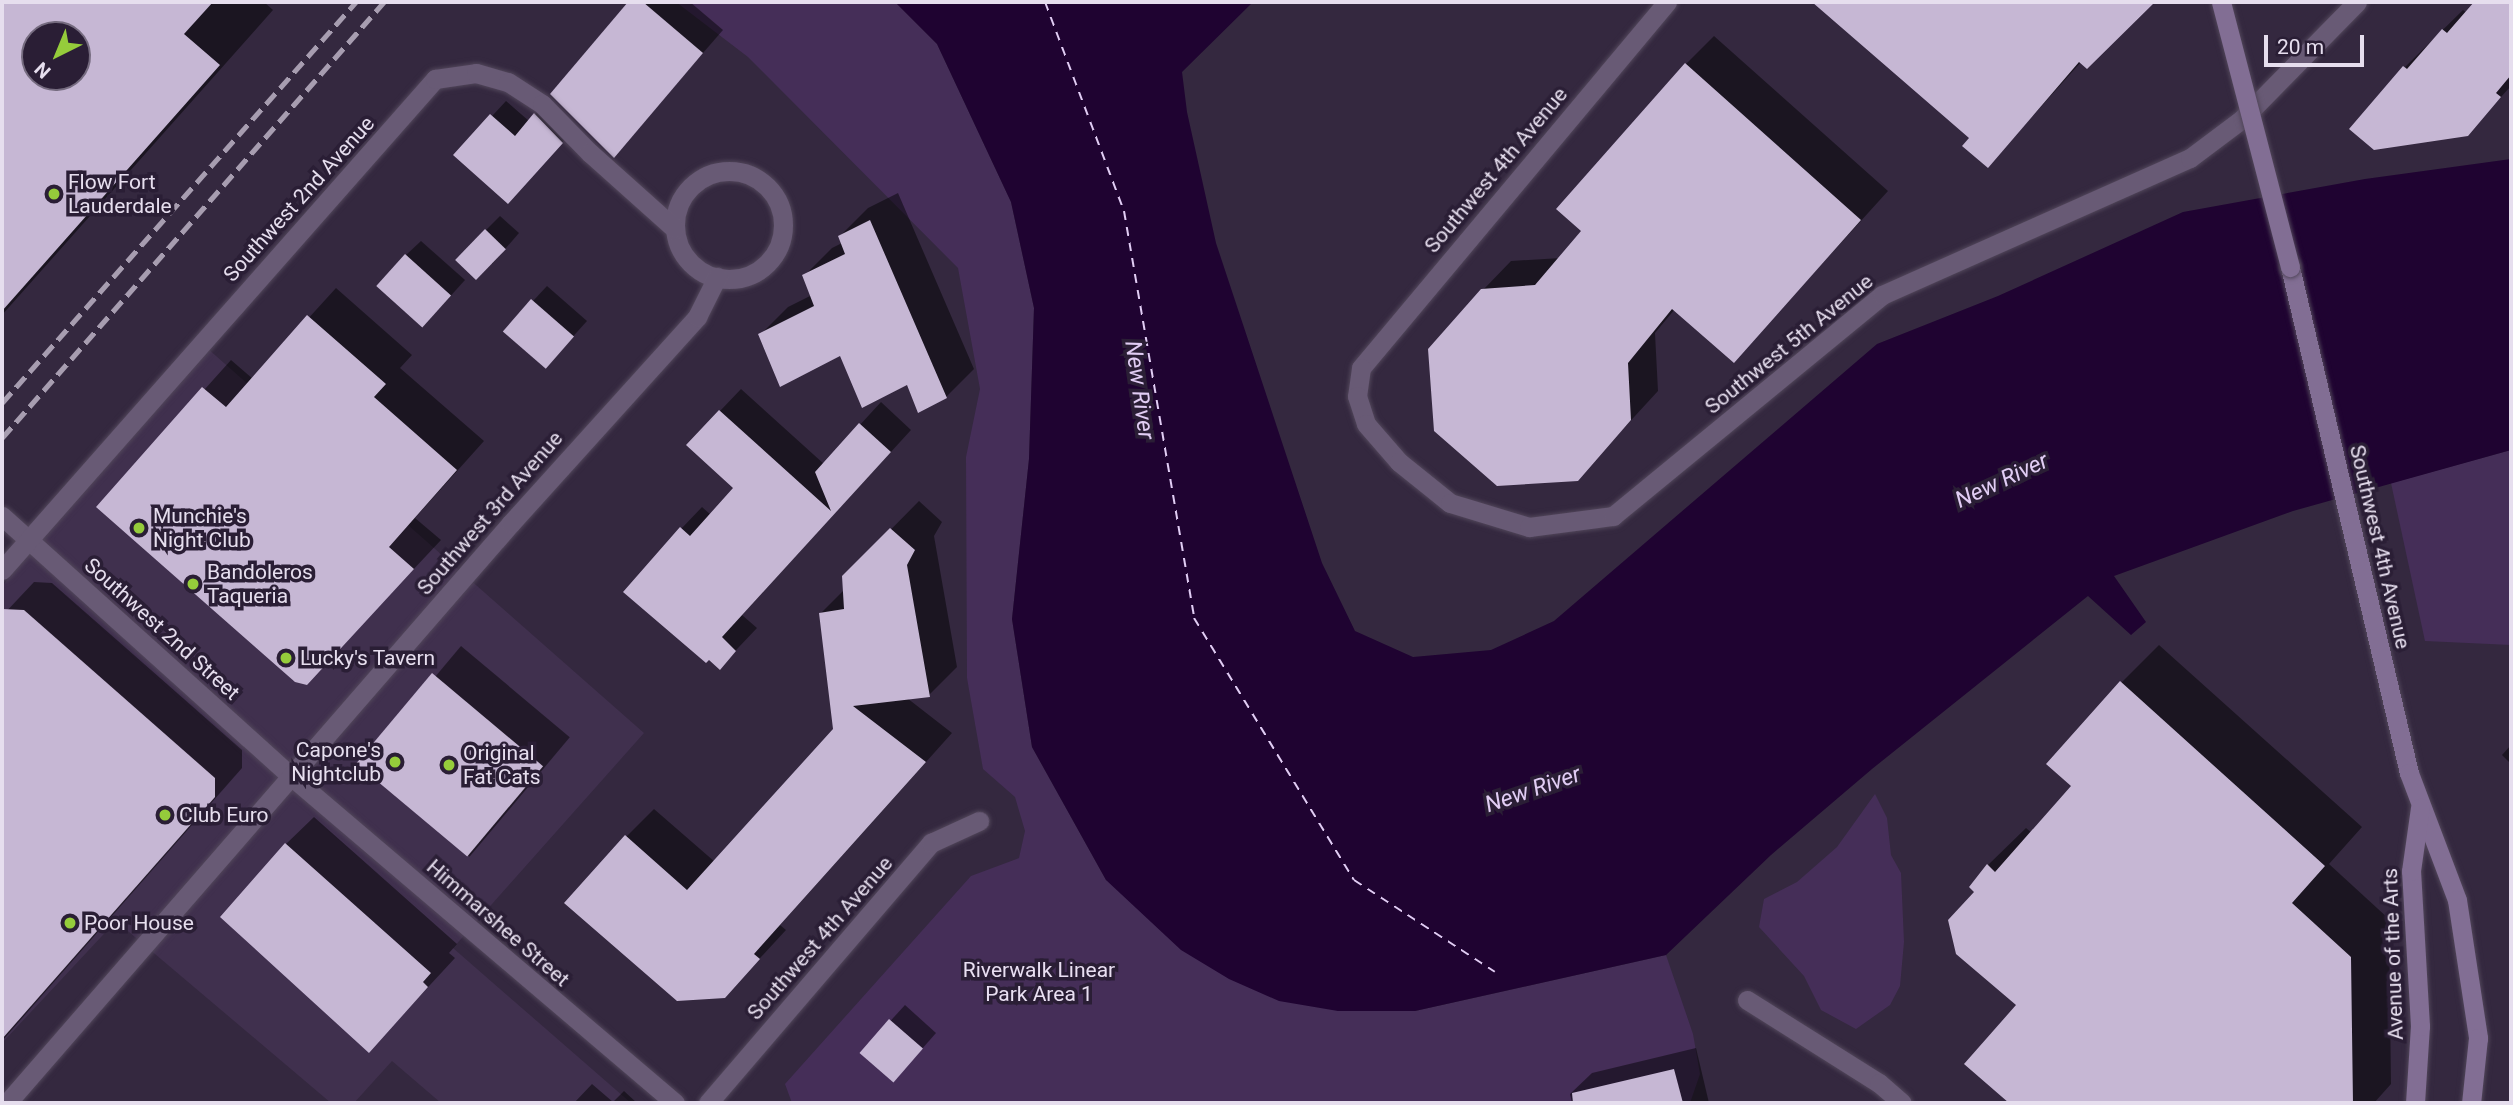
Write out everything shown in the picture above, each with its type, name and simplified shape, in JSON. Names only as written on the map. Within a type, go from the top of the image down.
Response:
[{"type":"main road","name":"Southwest 4th Avenue","points":[[2221,2],[2297,292],[2409,773],[2457,900],[2478,1038],[2471,1103]]},
{"type":"main road","name":"Avenue of the Arts","points":[[2415,1103],[2420,1026],[2411,871],[2421,803]]},
{"type":"street","name":"Southwest 4th Avenue","points":[[1361,368],[1667,2]]},
{"type":"street","name":"Southwest 5th Avenue","points":[[1361,368],[1357,396],[1366,424],[1399,462],[1450,503],[1530,527],[1613,516],[1882,295],[2190,158],[2242,119],[2357,2]]},
{"type":"street","name":"Southwest 2nd Avenue","points":[[2,570],[435,79],[476,73],[508,82],[542,104],[590,153],[674,228]]},
{"type":"street","points":[[730,170],[748,174],[764,183],[776,197],[782,213],[783,232],[778,249],[768,264],[752,274],[735,279],[717,277],[701,271],[688,260],[674,228],[677,209],[684,193],[713,172],[730,170]]},
{"type":"street","name":"Southwest 3rd Avenue","points":[[7,1103],[511,523],[697,317],[717,277]]},
{"type":"street","name":"Southwest 2nd Street","points":[[2,516],[292,777]]},
{"type":"street","name":"Himmarshee Street","points":[[292,777],[675,1103]]},
{"type":"street","name":"Southwest 4th Avenue","points":[[708,1103],[931,844],[979,821]]},
{"type":"street","points":[[1747,1000],[1880,1083],[1902,1103]]},
{"type":"shaded area","points":[[207,348],[644,733],[453,948],[631,1103],[441,1103],[392,1061],[354,1103],[331,1103],[116,921],[2,1043],[2,586]]},
{"type":"green space","name":"Riverwalk Linear Park Area 1","points":[[676,2],[895,2],[937,44],[1011,202],[1034,308],[1029,459],[1012,619],[1032,747],[1106,880],[1338,1011],[1415,1011],[1666,955],[1693,1034],[1700,1074],[1690,1103],[792,1103],[785,1084],[971,876],[1019,858],[1025,831],[1015,797],[983,769],[967,678],[966,457],[980,389],[958,268],[748,57]]},
{"type":"green space","points":[[2511,450],[2511,645],[2425,641],[2391,483]]},
{"type":"green space","points":[[1875,794],[1887,818],[1891,855],[1901,873],[1904,942],[1900,986],[1890,1005],[1856,1029],[1821,1010],[1804,976],[1759,927],[1764,899],[1797,882],[1837,847]]},
{"type":"water","name":"New River","points":[[895,2],[1253,2],[1182,72],[1187,112],[1216,243],[1322,563],[1355,631],[1413,657],[1491,650],[1554,621],[1877,344],[1998,296],[2183,212],[2365,179],[2511,159],[2511,450],[2293,511],[2114,576],[2146,622],[2131,635],[2088,596],[1872,769],[1771,855],[1666,955],[1415,1011],[1338,1011],[1279,1001],[1229,979],[1181,950],[1106,880],[1032,747],[1012,619],[1029,459],[1034,308],[1011,202],[937,44]]},
{"type":"building","name":"Flow Fort Lauderdale","points":[[2,2],[213,2],[184,34],[220,65],[2,311]]},
{"type":"building","points":[[628,2],[643,2],[703,53],[614,158],[550,94]]},
{"type":"building","points":[[1812,2],[2155,2],[2087,69],[2079,62],[1988,168],[1962,146],[1969,138]]},
{"type":"building","points":[[2474,2],[2511,2],[2511,75],[2496,93],[2501,97],[2468,136],[2374,150],[2349,129],[2403,66],[2407,69],[2442,29],[2447,33]]},
{"type":"building","points":[[1685,63],[1861,220],[1734,363],[1672,309],[1628,363],[1631,420],[1578,481],[1497,486],[1434,431],[1428,349],[1481,289],[1535,285],[1581,231],[1556,209]]},
{"type":"building","points":[[534,113],[563,143],[508,204],[453,155],[490,114],[515,136]]},
{"type":"building","points":[[870,220],[947,398],[918,413],[907,385],[862,408],[840,356],[780,387],[758,334],[814,306],[802,275],[845,254],[838,236]]},
{"type":"building","points":[[485,229],[506,249],[476,280],[455,260]]},
{"type":"building","points":[[405,254],[451,295],[422,327],[376,286]]},
{"type":"building","points":[[531,299],[574,336],[546,369],[503,331]]},
{"type":"building","points":[[307,315],[386,384],[374,397],[457,470],[389,547],[414,569],[307,685],[295,682],[96,507],[202,387],[226,407]]},
{"type":"building","points":[[719,410],[831,511],[815,472],[859,423],[891,452],[722,637],[736,651],[720,670],[709,660],[706,663],[623,592],[680,527],[690,536],[733,488],[686,445]]},
{"type":"building","points":[[890,528],[915,550],[907,565],[930,697],[853,706],[926,762],[754,954],[760,959],[725,998],[677,1001],[564,903],[625,835],[687,890],[833,729],[819,613],[844,609],[842,576]]},
{"type":"building","points":[[2,609],[24,610],[215,778],[215,797],[2,1039]]},
{"type":"building","name":"Original Fat Cats","points":[[432,673],[543,766],[467,857],[356,763]]},
{"type":"building","points":[[2120,681],[2325,866],[2292,903],[2351,957],[2353,1103],[2009,1103],[1964,1064],[2016,1005],[1956,954],[1948,920],[1974,892],[1969,887],[1987,864],[1995,872],[2071,786],[2046,764]]},
{"type":"building","points":[[285,843],[431,973],[423,982],[428,987],[369,1053],[220,917]]},
{"type":"building","points":[[889,1019],[923,1049],[893,1082],[859,1053]]},
{"type":"building","points":[[1674,1069],[1683,1103],[1573,1103],[1572,1093]]},
{"type":"ferry route","points":[[1045,2],[1124,211],[1194,618],[1354,880],[1495,972]]},
{"type":"railway","points":[[2,403],[356,2]]},
{"type":"railway","points":[[2,438],[384,2]]},
{"type":"place","name":"Flow Fort Lauderdale","points":[[54,194]]},
{"type":"place","name":"Munchie's Night Club","points":[[139,528]]},
{"type":"place","name":"Bandoleros Taqueria","points":[[193,584]]},
{"type":"place","name":"Lucky's Tavern","points":[[286,658]]},
{"type":"place","name":"Capone's Nightclub","points":[[395,762]]},
{"type":"place","name":"Original Fat Cats","points":[[449,765]]},
{"type":"place","name":"Club Euro","points":[[165,815]]},
{"type":"place","name":"Poor House","points":[[70,923]]}]
